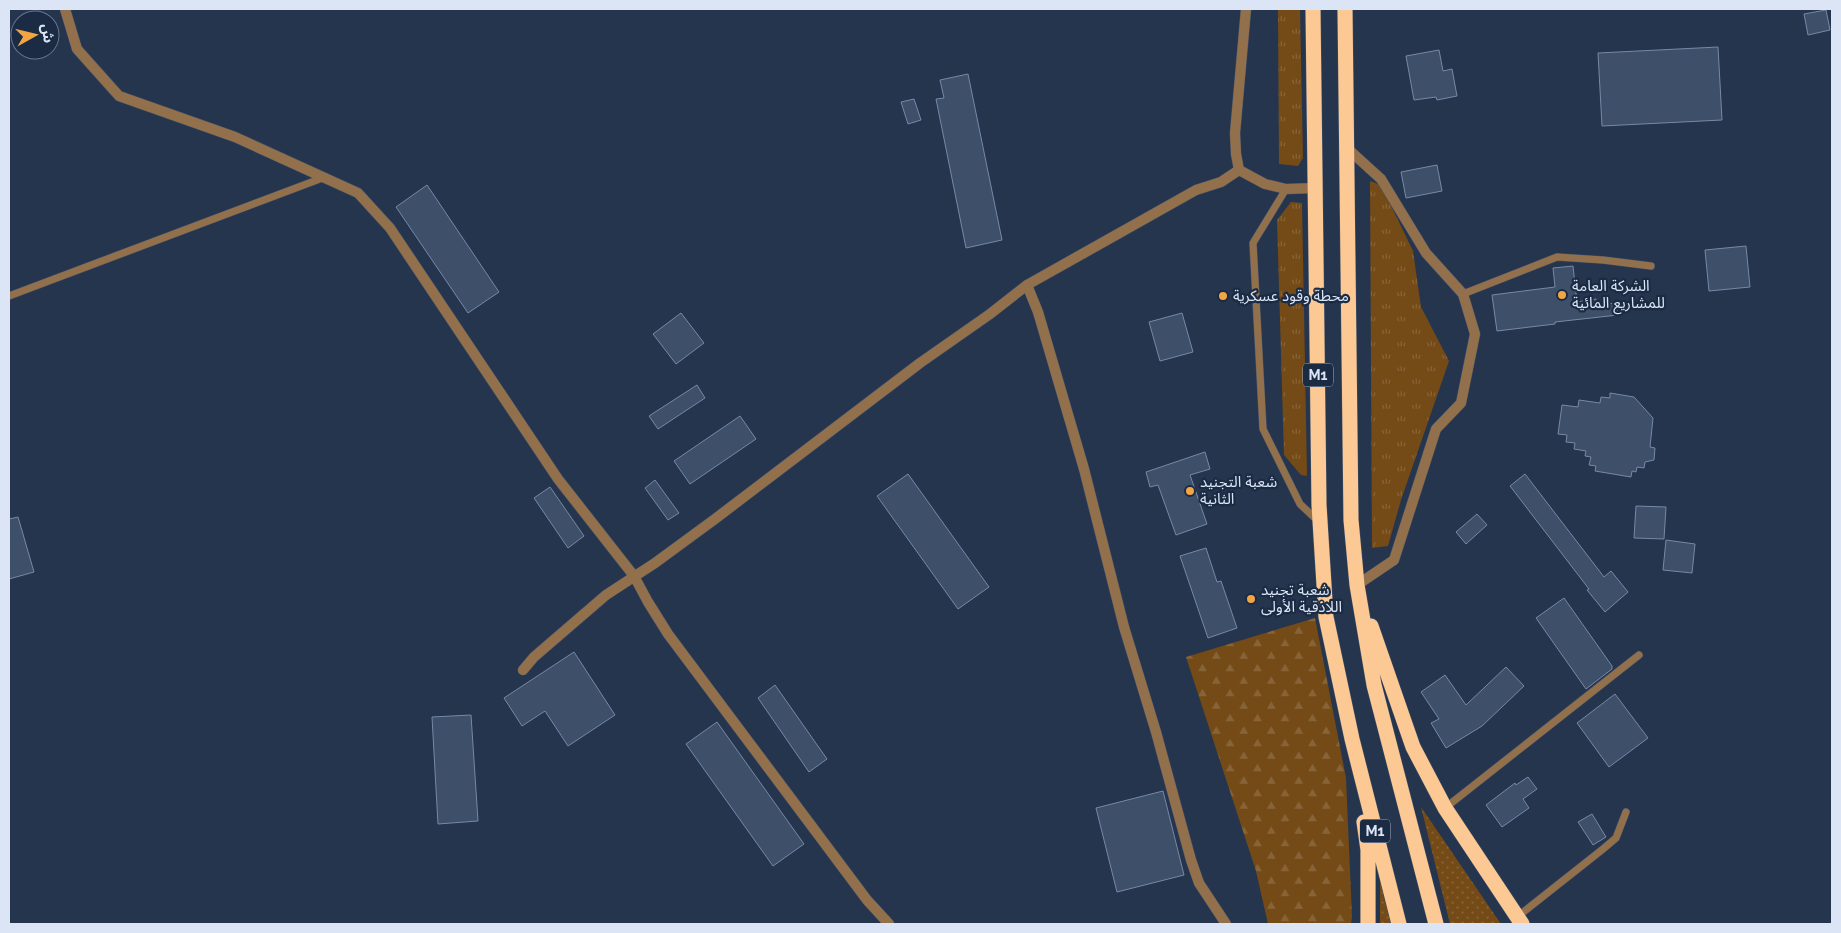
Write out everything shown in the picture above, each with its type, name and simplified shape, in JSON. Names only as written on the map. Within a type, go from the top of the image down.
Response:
[{"type":"highway","name":"M1","points":[[1313,9],[1320,522],[1326,616],[1352,738],[1399,924]]},
{"type":"highway","name":"M1","points":[[1345,9],[1351,520],[1357,585],[1374,685],[1436,924]]},
{"type":"highway","points":[[1357,585],[1413,747],[1446,808],[1520,920]]},
{"type":"highway","points":[[1352,738],[1368,850],[1368,924]]},
{"type":"street","points":[[65,9],[77,49],[119,96],[235,137],[326,177],[358,193],[390,228],[558,478],[634,576],[668,634],[867,900],[889,924]]},
{"type":"street","points":[[1239,170],[1235,133],[1246,9]]},
{"type":"street","points":[[1348,149],[1381,179],[1426,253],[1463,294],[1475,334],[1461,403],[1436,429],[1394,560],[1357,585]]},
{"type":"street","points":[[1239,170],[1265,184],[1286,189],[1315,188]]},
{"type":"street","points":[[523,670],[534,657],[606,595],[715,519],[920,363],[990,314],[1027,285],[1196,190],[1221,182],[1239,170]]},
{"type":"street","points":[[1027,285],[1038,312],[1084,470],[1124,627],[1156,732],[1191,860],[1199,883],[1226,924]]},
{"type":"lane","points":[[9,296],[326,177]]},
{"type":"lane","points":[[1286,189],[1253,243],[1263,429],[1300,504],[1320,522]]},
{"type":"lane","points":[[1463,294],[1557,257],[1651,266]]},
{"type":"lane","points":[[1446,808],[1639,656]]},
{"type":"lane","points":[[1520,920],[1616,838],[1626,812]]},
{"type":"green space","points":[[1278,9],[1300,9],[1303,158],[1298,166],[1279,164]]},
{"type":"green space","points":[[1370,181],[1381,185],[1413,251],[1421,307],[1449,361],[1401,500],[1388,546],[1372,548]]},
{"type":"green space","points":[[1291,202],[1302,203],[1307,476],[1301,475],[1284,455],[1277,220]]},
{"type":"green space","points":[[1315,618],[1346,778],[1351,924],[1268,924],[1256,871],[1186,657]]},
{"type":"green space","points":[[1421,807],[1501,924],[1450,924]]},
{"type":"green space","points":[[1380,880],[1391,924],[1380,924]]},
{"type":"building","points":[[1826,10],[1830,30],[1808,35],[1804,14]]},
{"type":"building","points":[[1718,47],[1722,120],[1602,126],[1598,53]]},
{"type":"building","points":[[1439,50],[1443,71],[1452,69],[1457,96],[1437,100],[1436,97],[1414,100],[1406,56]]},
{"type":"building","points":[[968,74],[1002,240],[966,248],[936,99],[944,98],[940,80]]},
{"type":"building","points":[[914,99],[921,120],[908,124],[901,102]]},
{"type":"building","points":[[1437,165],[1442,191],[1406,198],[1401,172]]},
{"type":"building","points":[[427,185],[499,292],[468,313],[396,207]]},
{"type":"building","points":[[1746,246],[1750,287],[1709,291],[1705,250]]},
{"type":"building","points":[[1573,266],[1577,302],[1596,299],[1597,305],[1616,303],[1618,315],[1497,331],[1492,295],[1555,287],[1553,268]]},
{"type":"building","points":[[681,313],[704,343],[676,364],[653,334]]},
{"type":"building","points":[[1182,313],[1193,352],[1160,361],[1149,322]]},
{"type":"building","points":[[697,385],[705,398],[658,429],[649,416]]},
{"type":"building","points":[[1610,393],[1634,397],[1653,418],[1650,447],[1655,448],[1654,460],[1645,462],[1644,468],[1637,467],[1636,472],[1632,471],[1631,477],[1595,471],[1596,466],[1589,465],[1591,457],[1585,456],[1586,451],[1574,449],[1575,443],[1566,442],[1567,435],[1558,434],[1562,405],[1578,407],[1579,400],[1600,403],[1601,397],[1610,398]]},
{"type":"building","points":[[740,416],[756,439],[690,484],[674,461]]},
{"type":"building","points":[[1205,452],[1210,469],[1190,475],[1207,524],[1176,535],[1158,485],[1150,487],[1146,472]]},
{"type":"building","points":[[908,474],[989,587],[958,609],[877,496]]},
{"type":"building","points":[[1525,474],[1604,577],[1611,571],[1628,592],[1605,612],[1510,486]]},
{"type":"building","points":[[655,480],[679,513],[668,520],[645,488]]},
{"type":"building","points":[[550,487],[584,536],[568,548],[534,498]]},
{"type":"building","points":[[1636,506],[1666,507],[1664,539],[1634,538]]},
{"type":"building","points":[[1477,514],[1487,525],[1466,544],[1456,532]]},
{"type":"building","points":[[18,517],[34,572],[9,579],[9,519]]},
{"type":"building","points":[[1666,540],[1695,544],[1692,573],[1663,570]]},
{"type":"building","points":[[1206,548],[1217,582],[1221,581],[1237,628],[1208,638],[1180,556]]},
{"type":"building","points":[[1564,598],[1612,666],[1612,669],[1586,689],[1536,618]]},
{"type":"building","points":[[574,652],[615,715],[568,746],[545,711],[522,726],[504,698]]},
{"type":"building","points":[[1506,667],[1524,686],[1482,726],[1446,748],[1431,723],[1439,719],[1421,692],[1445,675],[1466,705]]},
{"type":"building","points":[[775,685],[827,759],[809,772],[758,698]]},
{"type":"building","points":[[1615,694],[1648,738],[1609,767],[1577,723]]},
{"type":"building","points":[[471,715],[478,821],[438,824],[432,717]]},
{"type":"building","points":[[717,722],[804,844],[773,866],[686,744]]},
{"type":"building","points":[[1528,777],[1537,789],[1523,799],[1529,808],[1502,827],[1486,805],[1515,783],[1516,785]]},
{"type":"building","points":[[1163,791],[1184,875],[1117,892],[1096,808]]},
{"type":"building","points":[[1592,814],[1606,837],[1593,845],[1578,822]]},
{"type":"place","name":"الشركة العامة للمشاريع المائية","points":[[1562,295]]},
{"type":"place","name":"محطة وقود عسكرية","points":[[1223,296]]},
{"type":"place","name":"شعبة التجنيد الثانية","points":[[1190,491]]},
{"type":"place","name":"شعبة تجنيد اللاذقية الأولى","points":[[1251,599]]}]
